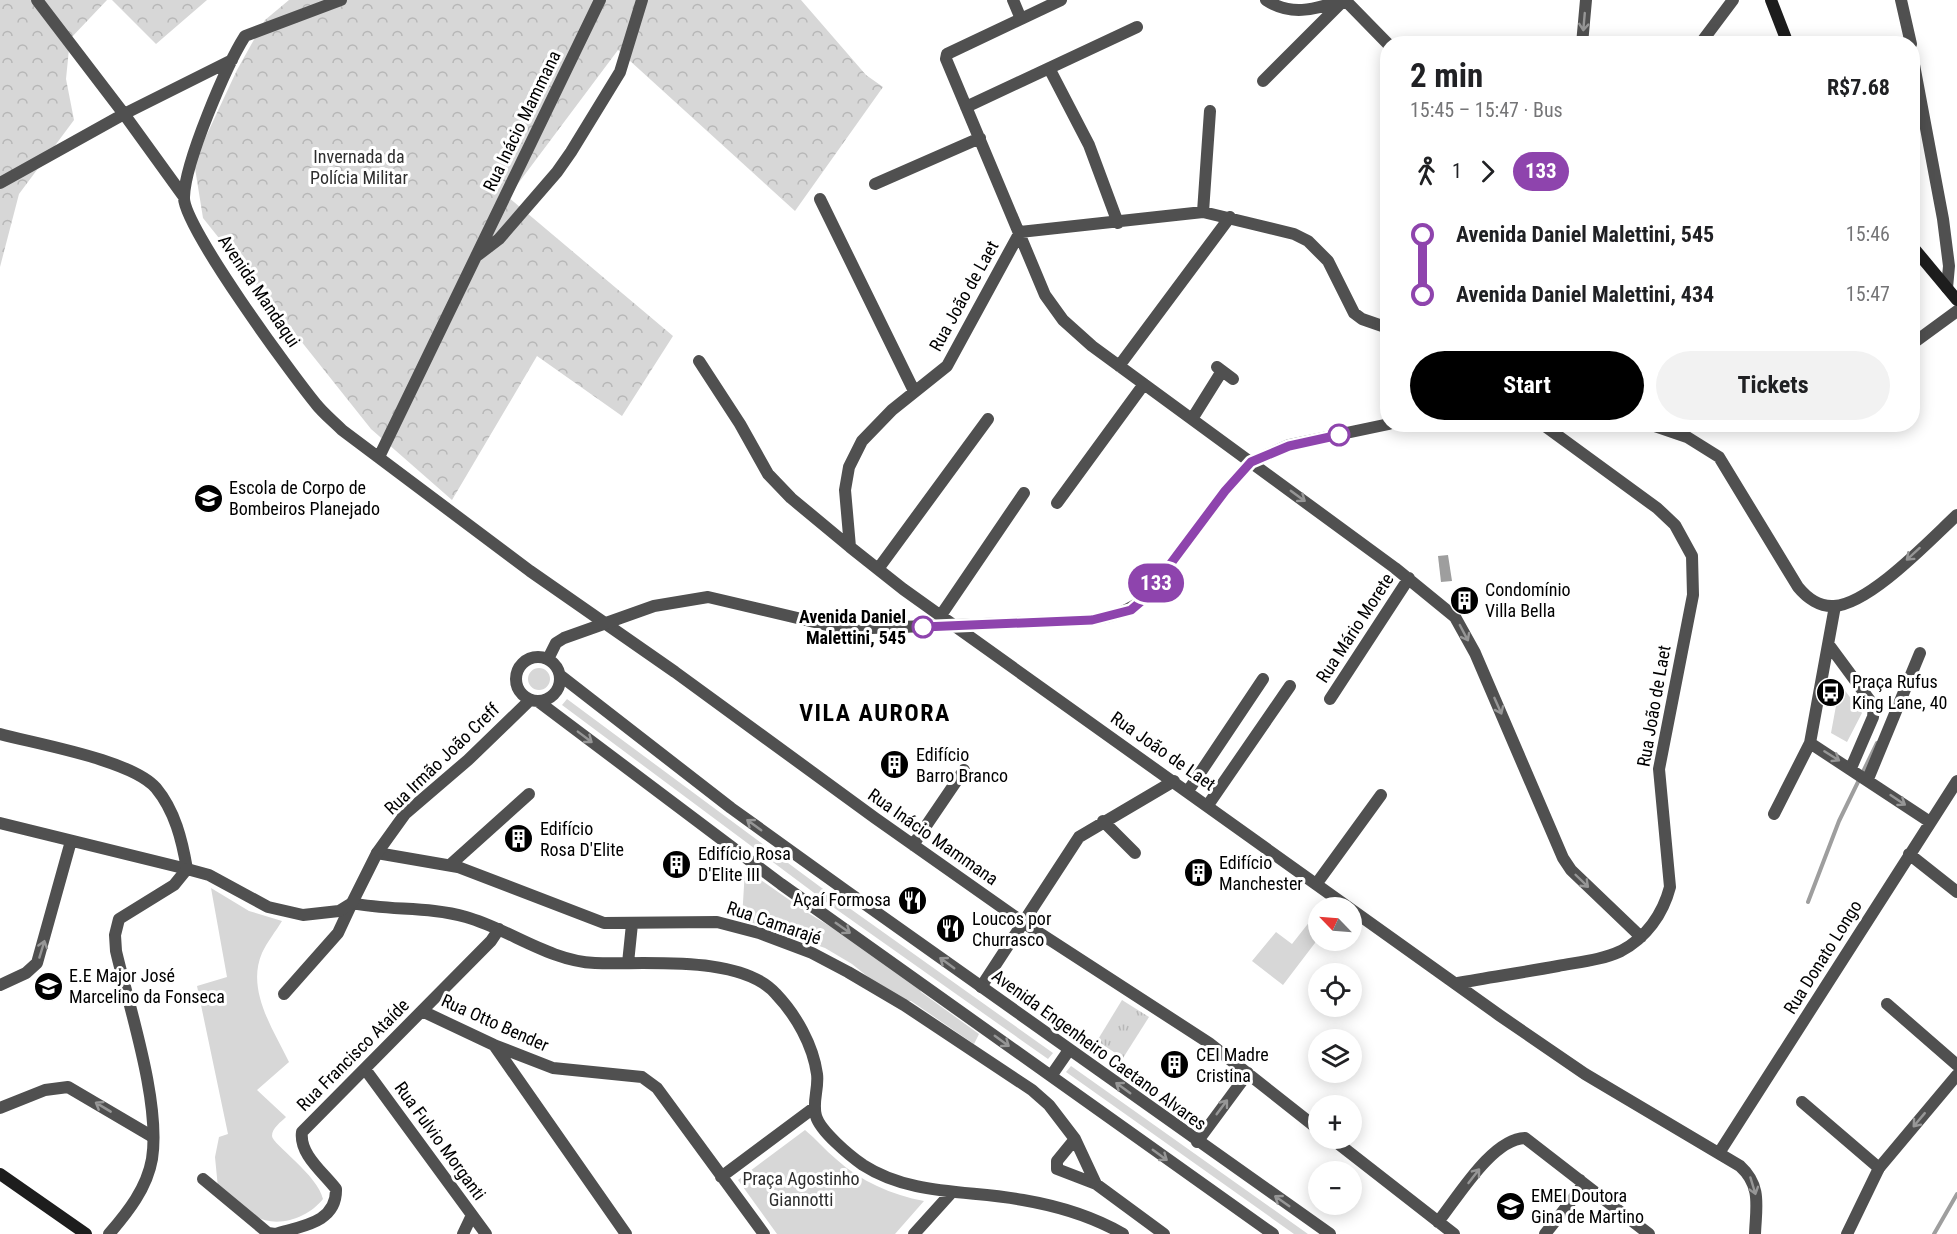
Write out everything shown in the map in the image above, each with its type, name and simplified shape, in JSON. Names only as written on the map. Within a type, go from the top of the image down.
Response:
[{"type":"main road","points":[[1771,0],[1785,36]]},
{"type":"main road","points":[[1920,256],[1957,300]]},
{"type":"main road","points":[[0,1174],[86,1234]]},
{"type":"street","points":[[37,0],[184,197]]},
{"type":"street","points":[[184,197],[199,143],[232,60],[245,36],[341,0]]},
{"type":"street","name":"Rua Inácio Mammana","points":[[378,457],[600,0]]},
{"type":"street","name":"Rua Inácio Mammana","points":[[476,257],[499,239],[557,172],[571,152],[620,72],[642,0]]},
{"type":"street","points":[[1013,0],[1021,19]]},
{"type":"street","points":[[1060,0],[947,54],[946,63],[1052,309],[1119,366],[1447,608],[1462,627],[1567,864],[1641,937]]},
{"type":"street","points":[[1266,0],[1289,10],[1303,11],[1344,0]]},
{"type":"street","points":[[1344,0],[1380,36]]},
{"type":"street","points":[[1263,81],[1344,0]]},
{"type":"street","points":[[1583,36],[1586,0]]},
{"type":"street","points":[[1706,36],[1733,0]]},
{"type":"street","points":[[1902,0],[1909,36]]},
{"type":"street","points":[[966,107],[1137,27]]},
{"type":"street","points":[[0,183],[124,114],[232,60]]},
{"type":"street","points":[[1049,68],[1089,145],[1118,223]]},
{"type":"street","points":[[1920,97],[1943,219],[1949,266],[1947,288]]},
{"type":"street","points":[[1203,212],[1210,111]]},
{"type":"street","points":[[875,184],[980,138]]},
{"type":"street","name":"Avenida Mandaqui","points":[[184,197],[190,221],[278,353],[317,406],[378,457],[530,571]]},
{"type":"street","points":[[820,199],[914,391]]},
{"type":"street","name":"Rua João de Laet","points":[[1380,325],[1362,319],[1354,312],[1328,261],[1308,242],[1294,234],[1230,217],[1203,212],[1182,213],[1118,223],[1020,231],[954,356],[938,375],[914,391],[862,441],[849,467],[845,490],[850,547],[940,615],[1585,1074],[1740,1166],[1753,1181],[1755,1234]]},
{"type":"street","points":[[1119,366],[1230,217]]},
{"type":"street","points":[[1920,338],[1957,311]]},
{"type":"street","points":[[699,361],[740,424],[768,474],[791,498],[850,547]]},
{"type":"street","points":[[1192,419],[1219,369],[1233,379]]},
{"type":"street","points":[[1057,504],[1144,384]]},
{"type":"street","points":[[878,569],[988,419]]},
{"type":"street","points":[[548,659],[558,641],[654,606],[708,597],[844,629],[1092,620],[1131,610],[1145,598],[1225,491],[1251,462],[1289,446],[1380,426]]},
{"type":"street","name":"Rua João de Laet","points":[[1458,983],[1599,959],[1621,951],[1641,937],[1657,920],[1666,904],[1670,887],[1659,769],[1693,595],[1692,556],[1675,525],[1657,508],[1553,432]]},
{"type":"street","points":[[1672,432],[1687,437],[1719,457],[1798,587],[1813,601],[1835,606],[1872,591],[1957,515]]},
{"type":"street","points":[[940,615],[1024,493]]},
{"type":"street","name":"Rua Inácio Mammana","points":[[530,571],[675,672],[1023,923],[1177,1021],[1308,1121]]},
{"type":"street","name":"Rua Mário Morete","points":[[1330,699],[1409,578]]},
{"type":"street","points":[[1774,813],[1810,742],[1835,606]]},
{"type":"street","points":[[1829,645],[1874,706],[1860,774]]},
{"type":"street","points":[[1860,774],[1920,653]]},
{"type":"street","points":[[534,701],[555,694],[561,676],[556,665],[548,659],[530,658],[519,667],[517,686],[534,701],[781,884],[1273,1234]]},
{"type":"street","name":"Avenida Engenheiro Caetano Alvares","points":[[561,676],[731,808],[1197,1142],[1330,1234]]},
{"type":"street","points":[[1188,791],[1263,679]]},
{"type":"street","points":[[1208,805],[1290,686]]},
{"type":"street","name":"Rua Irmão João Creff","points":[[284,994],[338,933],[377,853],[405,814],[534,701]]},
{"type":"street","points":[[0,734],[96,759],[128,769],[143,777],[155,788],[177,824],[187,869]]},
{"type":"street","points":[[1810,742],[1930,822]]},
{"type":"street","points":[[913,845],[964,770]]},
{"type":"street","points":[[981,987],[1079,837],[1103,820],[1174,781]]},
{"type":"street","name":"Rua Donato Longo","points":[[1719,1153],[1957,781]]},
{"type":"street","points":[[450,865],[529,794]]},
{"type":"street","points":[[1317,883],[1381,795]]},
{"type":"street","points":[[1103,820],[1135,853]]},
{"type":"street","points":[[0,823],[209,875],[250,899],[286,912],[320,914],[339,911],[352,903],[380,909],[409,909],[444,913],[465,917],[499,929],[563,957],[592,963],[628,963],[736,971],[756,979],[774,991],[798,1023],[811,1050],[818,1074],[815,1107],[818,1120],[833,1139],[864,1165],[916,1186],[1023,1199],[1064,1209],[1123,1234]]},
{"type":"street","points":[[0,985],[26,974],[37,963],[71,841]]},
{"type":"street","name":"Rua Camarajé","points":[[377,853],[450,865],[604,923],[632,924],[659,920],[717,922],[759,933],[812,953],[904,1005],[1032,1090],[1049,1105],[1075,1139],[1096,1184]]},
{"type":"street","points":[[1909,854],[1957,892]]},
{"type":"street","points":[[109,1234],[130,1210],[140,1192],[152,1160],[153,1137],[150,1093],[114,935],[119,919],[174,885],[187,869]]},
{"type":"street","points":[[628,963],[632,924]]},
{"type":"street","name":"Rua Francisco Ataíde","points":[[203,1179],[268,1233],[275,1234],[324,1218],[333,1210],[336,1189],[306,1152],[301,1141],[302,1132],[491,941],[499,929]]},
{"type":"street","points":[[1887,1004],[1957,1065]]},
{"type":"street","name":"Rua Otto Bender","points":[[422,1011],[494,1045],[553,1068],[642,1077],[657,1088],[764,1234]]},
{"type":"street","points":[[494,1045],[626,1234]]},
{"type":"street","points":[[1051,1076],[1069,1050]]},
{"type":"street","name":"Rua Fulvio Morganti","points":[[365,1069],[486,1234]]},
{"type":"street","points":[[1197,1142],[1248,1073]]},
{"type":"street","points":[[1847,1234],[1879,1168],[1957,1075]]},
{"type":"street","points":[[0,1108],[45,1090],[68,1087],[153,1137]]},
{"type":"street","points":[[1802,1102],[1879,1168]]},
{"type":"street","points":[[721,1177],[815,1107]]},
{"type":"street","points":[[1438,1222],[1491,1155],[1525,1137],[1649,1234]]},
{"type":"street","points":[[1075,1139],[1058,1161],[1057,1169],[1096,1184],[1164,1234]]},
{"type":"street","points":[[1345,1149],[1454,1234]]},
{"type":"street","points":[[1545,1234],[1579,1191],[1582,1184],[1580,1180]]},
{"type":"street","points":[[914,1234],[952,1192]]},
{"type":"street","points":[[463,1234],[472,1215]]},
{"type":"green space","points":[[0,0],[107,0],[70,39],[66,79],[74,120],[19,194],[0,267]]},
{"type":"green space","points":[[112,0],[207,0],[156,44]]},
{"type":"green space","name":"Invernada da Polícia Militar","points":[[289,0],[801,0],[866,75],[883,87],[795,211],[618,50],[508,197],[673,336],[622,416],[537,356],[452,500],[371,429],[203,218],[194,162],[237,70],[265,20]]},
{"type":"green space","points":[[539,668],[547,671],[550,679],[547,687],[539,690],[531,687],[528,679],[531,671]]},
{"type":"green space","points":[[1840,684],[1862,713],[1847,742],[1831,733]]},
{"type":"green space","points":[[567,699],[838,900],[1053,1053],[1048,1059],[833,907],[562,705]]},
{"type":"green space","points":[[745,869],[808,913],[914,977],[921,992],[979,1034],[974,1044],[911,1001],[898,1001],[852,964],[825,948],[742,919]]},
{"type":"green space","points":[[211,888],[249,911],[282,921],[262,953],[257,981],[259,995],[269,1023],[289,1062],[257,1090],[286,1117],[273,1130],[274,1140],[313,1180],[323,1199],[308,1212],[290,1220],[280,1222],[260,1219],[218,1188],[215,1157],[219,1137],[228,1134],[197,986],[227,977]]},
{"type":"green space","points":[[1308,924],[1309,951],[1283,985],[1252,961],[1276,932],[1292,944]]},
{"type":"green space","points":[[1122,1000],[1149,1017],[1123,1058],[1097,1041]]},
{"type":"green space","points":[[1071,1066],[1308,1234],[1294,1234],[1066,1072]]},
{"type":"green space","name":"Praça Agostinho Giannotti","points":[[805,1130],[855,1174],[888,1191],[924,1201],[895,1234],[777,1234],[738,1180]]},
{"type":"shaded area","points":[[1448,555],[1452,581],[1441,582],[1438,556]]},
{"type":"waterway","points":[[1808,902],[1839,821],[1877,743]]},
{"type":"waterway","points":[[1934,1234],[1957,1194]]},
{"type":"bus line","name":"133","points":[[923,627],[1092,620],[1131,610],[1145,598],[1225,491],[1251,462],[1265,454],[1289,446],[1339,435]]},
{"type":"place","name":"Escola de Corpo de Bombeiros Planejado","points":[[208,498]]},
{"type":"place","name":"Condomínio Villa Bella","points":[[1464,600]]},
{"type":"place","name":"Avenida Daniel Malettini, 545","points":[[923,627]]},
{"type":"place","name":"Praça Rufus King Lane, 40","points":[[1831,692]]},
{"type":"place","name":"Edifício Barro Branco","points":[[895,765]]},
{"type":"place","name":"Edifício Rosa D'Elite","points":[[519,839]]},
{"type":"place","name":"Edifício Rosa D'Elite III","points":[[677,864]]},
{"type":"place","name":"Edifício Manchester","points":[[1198,873]]},
{"type":"place","name":"Açaí Formosa","points":[[912,900]]},
{"type":"place","name":"Loucos por Churrasco","points":[[951,929]]},
{"type":"place","name":"E.E Major José Marcelino da Fonseca","points":[[48,986]]},
{"type":"place","name":"CEI Madre Cristina","points":[[1175,1065]]},
{"type":"place","name":"EMEI Doutora Gina de Martino","points":[[1510,1206]]},
{"type":"district","name":"VILA AURORA","points":[[875,713]]}]
